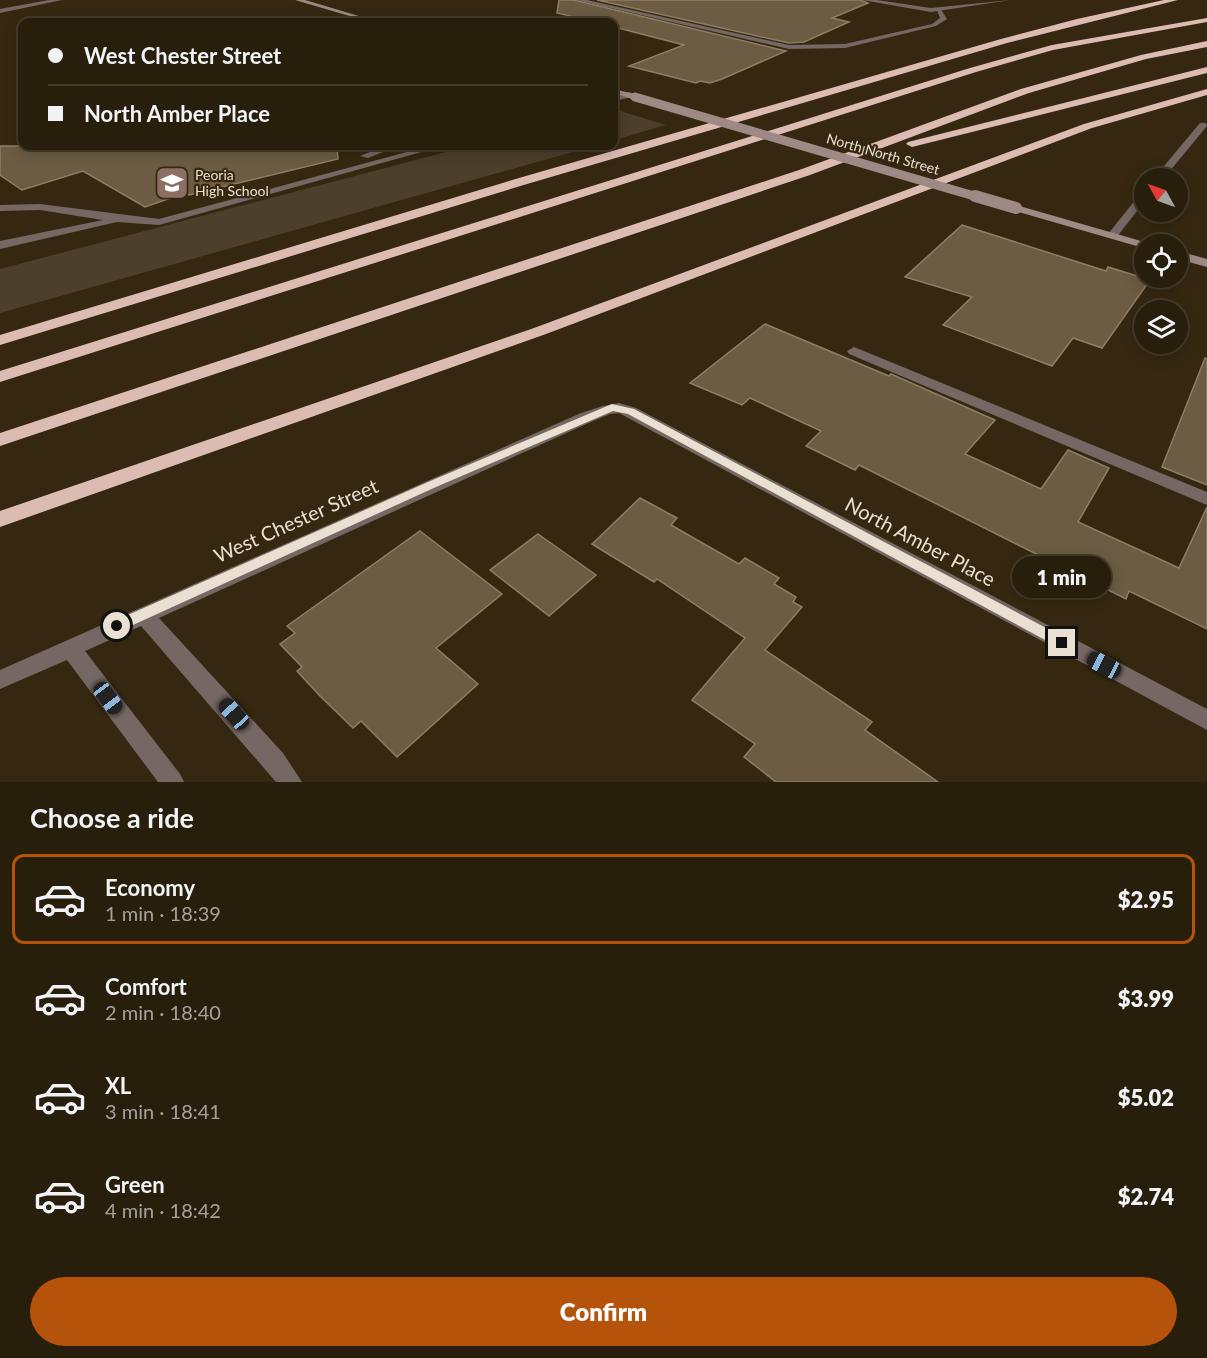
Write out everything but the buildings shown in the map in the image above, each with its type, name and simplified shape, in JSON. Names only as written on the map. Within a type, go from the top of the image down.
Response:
[{"type":"highway","points":[[0,340],[523,181],[993,44],[1085,19],[1174,0]]},
{"type":"highway","points":[[0,377],[973,70],[1052,48],[1207,21]]},
{"type":"highway","points":[[1052,48],[1094,30]]},
{"type":"highway","points":[[0,440],[806,172],[1025,91],[1144,57],[1207,44]]},
{"type":"highway","points":[[806,172],[1005,119],[1207,70]]},
{"type":"highway","points":[[0,519],[540,332],[1088,126],[1207,92]]},
{"type":"street","points":[[0,11],[59,0]]},
{"type":"street","points":[[298,0],[362,18]]},
{"type":"street","points":[[579,0],[801,48],[845,46],[934,25],[944,19],[940,9]]},
{"type":"street","points":[[865,0],[909,8],[940,9],[1008,0]]},
{"type":"street","name":"North North Street","points":[[618,92],[1134,242]]},
{"type":"street","points":[[618,98],[632,96]]},
{"type":"street","points":[[1167,168],[1203,125]]},
{"type":"street","points":[[0,245],[224,196],[341,165],[382,150]]},
{"type":"street","points":[[0,208],[40,207],[159,222],[423,150]]},
{"type":"street","points":[[1112,236],[1134,208]]},
{"type":"street","points":[[1188,258],[1207,263]]},
{"type":"street","points":[[854,351],[1207,499]]},
{"type":"street","name":"West Chester Street","points":[[0,681],[432,484],[612,407]]},
{"type":"street","name":"North Amber Place","points":[[612,407],[631,411],[1207,720]]},
{"type":"street","points":[[144,615],[275,760],[290,782]]},
{"type":"street","points":[[70,648],[172,782]]},
{"type":"shaded area","points":[[618,110],[666,125],[618,139]]},
{"type":"shaded area","points":[[454,150],[580,150],[0,313],[0,269]]},
{"type":"place","name":"Peoria High School","points":[[172,183]]},
{"type":"route","points":[[117,626],[432,484],[612,407],[631,411],[1062,643]]}]
